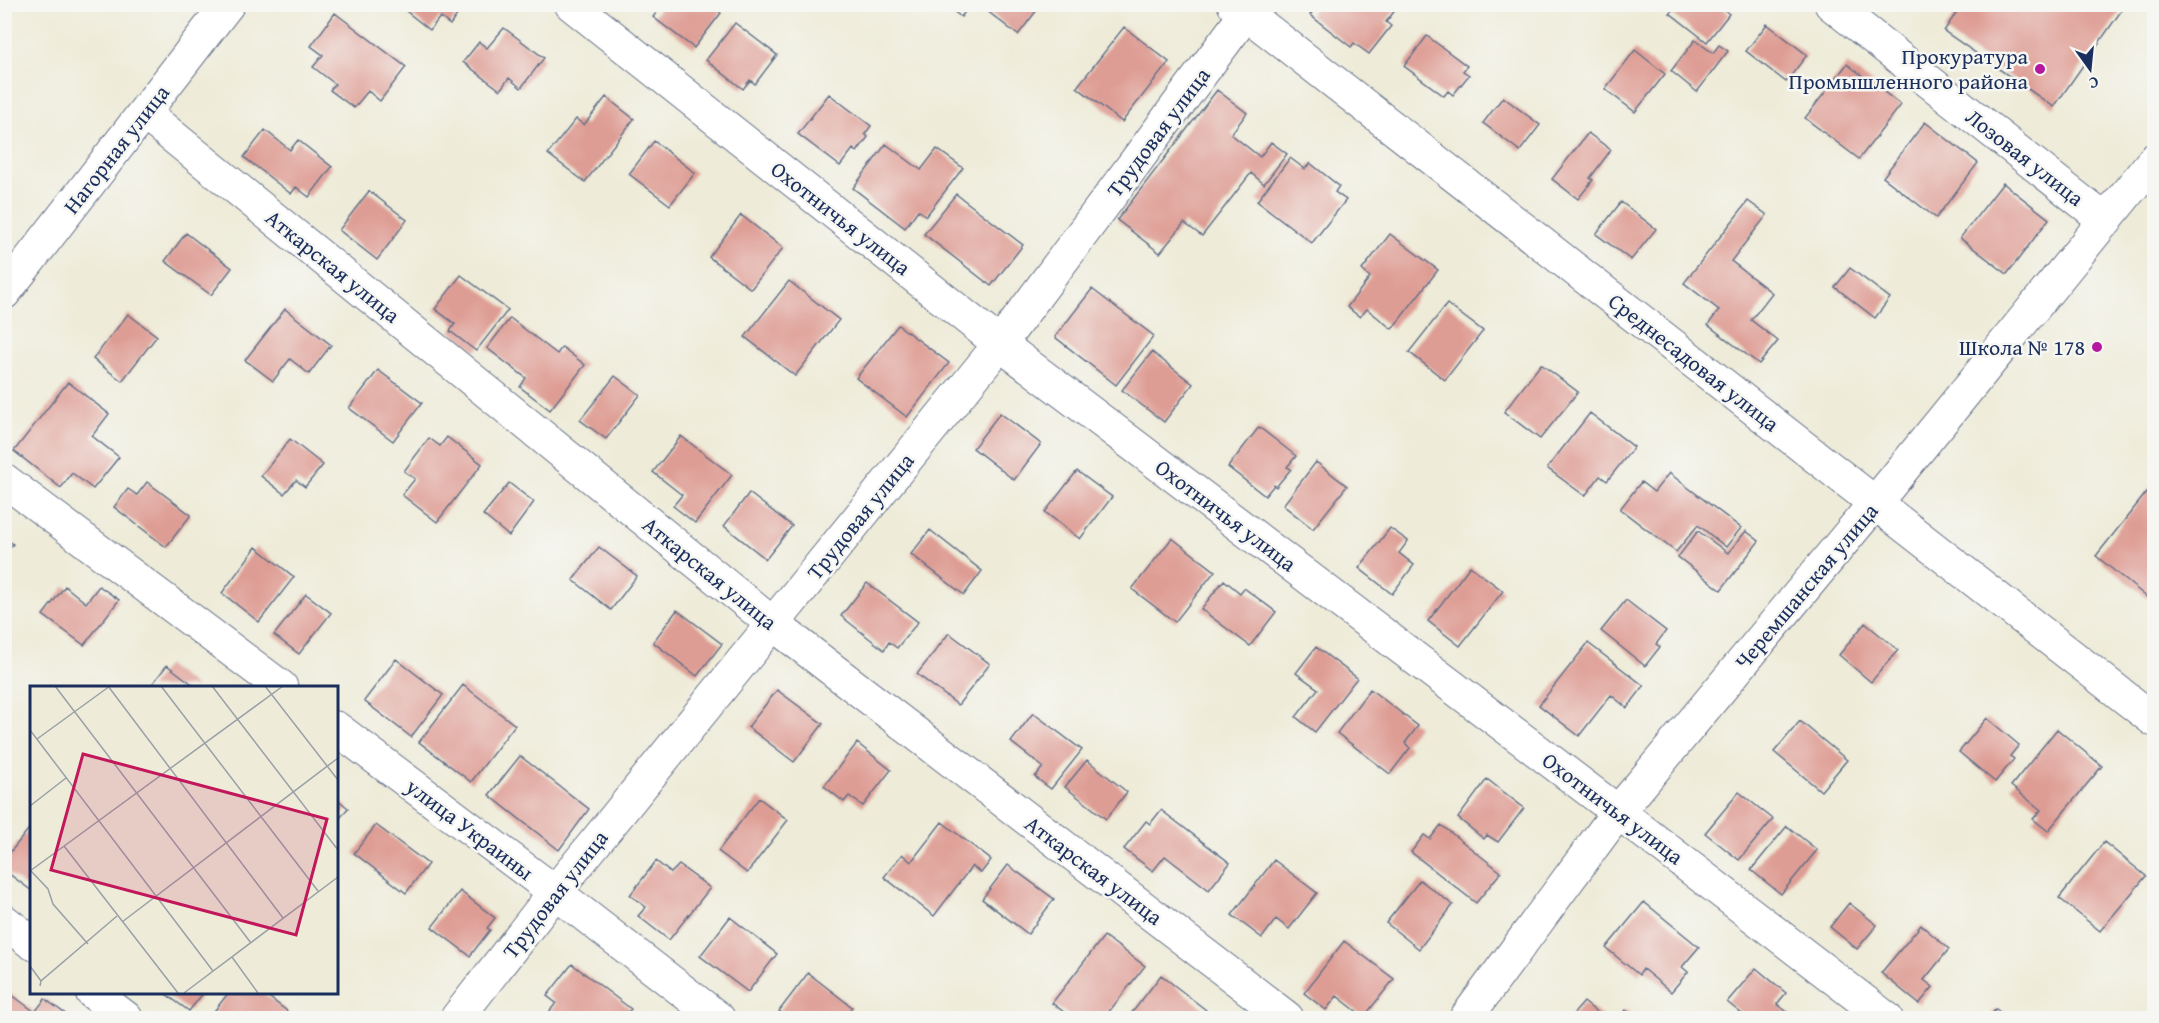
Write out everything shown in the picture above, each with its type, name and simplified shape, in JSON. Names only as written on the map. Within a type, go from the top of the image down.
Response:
[{"type":"street","name":"Нагорная улица","points":[[4,292],[228,4]]},
{"type":"street","name":"Охотничья улица","points":[[571,4],[1000,344],[1886,1018]]},
{"type":"street","name":"Лозовая улица","points":[[1831,4],[2106,221]]},
{"type":"street","name":"Трудовая улица","points":[[457,1018],[555,892],[1000,344],[1244,8]]},
{"type":"street","name":"Среднесадовая улица","points":[[1244,8],[2154,720]]},
{"type":"street","name":"Аткарская улица","points":[[144,113],[772,624],[1287,1018]]},
{"type":"street","name":"Черемшанская улица","points":[[1466,1018],[1618,812],[2154,160]]},
{"type":"street","points":[[4,480],[280,686]]},
{"type":"street","name":"улица Украины","points":[[338,729],[718,1018]]},
{"type":"street","points":[[4,921],[30,941]]},
{"type":"street","points":[[93,993],[126,1018]]},
{"type":"building","points":[[397,4],[465,4],[450,25],[440,17],[430,30]]},
{"type":"building","points":[[663,4],[710,4],[721,13],[694,48],[653,17]]},
{"type":"building","points":[[944,4],[971,4],[961,17]]},
{"type":"building","points":[[990,4],[1038,4],[1040,6],[1018,35],[986,10]]},
{"type":"building","points":[[1318,4],[1400,4],[1386,22],[1391,26],[1369,54],[1354,43],[1351,47],[1310,15]]},
{"type":"building","points":[[1677,4],[1718,4],[1729,14],[1707,42],[1670,13]]},
{"type":"building","name":"Прокуратура Промышленного района","points":[[1962,4],[2126,4],[2054,107],[1944,31]]},
{"type":"building","points":[[335,13],[406,67],[380,101],[368,91],[354,108],[330,90],[335,84],[313,67],[323,55],[311,46]]},
{"type":"building","points":[[735,23],[777,55],[755,84],[750,80],[743,89],[706,60]]},
{"type":"building","points":[[1767,24],[1807,55],[1786,82],[1746,51]]},
{"type":"building","points":[[1124,27],[1169,62],[1122,122],[1077,87]]},
{"type":"building","points":[[504,28],[544,58],[521,88],[509,78],[500,90],[463,62],[479,42],[487,48]]},
{"type":"building","points":[[1427,36],[1467,66],[1463,71],[1469,75],[1453,95],[1448,91],[1444,96],[1404,66]]},
{"type":"building","points":[[1695,40],[1713,53],[1719,45],[1728,51],[1697,92],[1671,71]]},
{"type":"building","points":[[1635,50],[1665,74],[1635,112],[1605,89]]},
{"type":"building","points":[[1847,64],[1901,105],[1859,159],[1805,118]]},
{"type":"building","points":[[1217,90],[1247,113],[1231,134],[1260,157],[1271,142],[1287,154],[1264,184],[1251,173],[1202,236],[1184,223],[1160,253],[1117,220]]},
{"type":"building","points":[[829,94],[871,126],[865,134],[868,137],[857,152],[853,149],[840,166],[798,134]]},
{"type":"building","points":[[606,97],[634,119],[585,182],[548,154],[576,119],[584,125]]},
{"type":"building","points":[[1503,97],[1540,125],[1520,151],[1483,123]]},
{"type":"building","points":[[1925,122],[1978,163],[1936,218],[1883,177]]},
{"type":"building","points":[[265,130],[290,150],[298,140],[332,167],[309,197],[296,187],[291,194],[244,157]]},
{"type":"building","points":[[1588,133],[1611,150],[1590,178],[1593,180],[1578,199],[1552,179]]},
{"type":"building","points":[[654,141],[695,173],[670,205],[629,174]]},
{"type":"building","points":[[886,144],[921,170],[937,149],[963,168],[926,216],[918,210],[905,228],[853,188]]},
{"type":"building","points":[[1290,158],[1305,169],[1310,163],[1339,186],[1335,192],[1346,200],[1312,243],[1257,201]]},
{"type":"building","points":[[2003,183],[2049,219],[2007,274],[1960,238]]},
{"type":"building","points":[[369,191],[407,220],[377,260],[339,230]]},
{"type":"building","points":[[956,194],[1023,245],[991,286],[924,234]]},
{"type":"building","points":[[1748,201],[1767,215],[1731,261],[1772,293],[1751,320],[1778,341],[1759,364],[1708,325],[1719,310],[1684,283]]},
{"type":"building","points":[[1621,202],[1656,229],[1631,260],[1596,234]]},
{"type":"building","points":[[741,215],[783,248],[751,289],[709,257]]},
{"type":"building","points":[[186,233],[232,268],[211,295],[165,261]]},
{"type":"building","points":[[1390,234],[1438,270],[1392,329],[1367,309],[1360,317],[1347,307],[1370,277],[1362,270]]},
{"type":"building","points":[[1850,268],[1890,298],[1875,318],[1835,287]]},
{"type":"building","points":[[461,275],[508,310],[476,351],[450,331],[455,324],[435,309]]},
{"type":"building","points":[[789,281],[839,320],[795,376],[745,337]]},
{"type":"building","points":[[1092,289],[1154,336],[1116,385],[1055,337]]},
{"type":"building","points":[[1447,304],[1483,331],[1445,380],[1409,352]]},
{"type":"building","points":[[285,309],[331,345],[309,374],[290,359],[273,381],[245,360]]},
{"type":"building","points":[[128,314],[157,336],[122,381],[93,359]]},
{"type":"building","points":[[510,318],[557,354],[562,347],[585,365],[550,410],[520,387],[526,378],[487,348]]},
{"type":"building","points":[[898,325],[949,363],[907,417],[856,378]]},
{"type":"building","points":[[1152,352],[1193,384],[1164,422],[1122,390]]},
{"type":"building","points":[[1541,364],[1578,392],[1540,439],[1504,412]]},
{"type":"building","points":[[378,370],[422,403],[393,441],[349,408]]},
{"type":"building","points":[[615,376],[640,395],[606,439],[580,420]]},
{"type":"building","points":[[68,382],[109,414],[92,436],[119,457],[93,489],[72,473],[61,488],[14,451]]},
{"type":"building","points":[[1000,413],[1041,444],[1014,480],[973,448]]},
{"type":"building","points":[[1590,413],[1634,447],[1607,481],[1600,476],[1585,496],[1547,468]]},
{"type":"building","points":[[1259,427],[1296,456],[1287,467],[1291,469],[1265,496],[1228,467]]},
{"type":"building","points":[[681,436],[732,475],[695,523],[673,506],[682,495],[653,472]]},
{"type":"building","points":[[447,437],[482,464],[437,522],[402,495],[415,479],[404,471],[429,438],[440,446]]},
{"type":"building","points":[[290,439],[323,465],[305,487],[296,480],[284,494],[261,476]]},
{"type":"building","points":[[1316,462],[1347,486],[1313,529],[1283,505]]},
{"type":"building","points":[[1077,471],[1112,497],[1080,539],[1045,512]]},
{"type":"building","points":[[1669,473],[1741,528],[1726,547],[1698,525],[1676,552],[1620,509],[1641,482],[1654,492]]},
{"type":"building","points":[[147,482],[191,515],[166,547],[114,507],[128,489],[137,495]]},
{"type":"building","points":[[509,483],[534,502],[509,536],[483,515]]},
{"type":"building","points":[[2154,483],[2154,603],[2096,556]]},
{"type":"building","points":[[749,493],[792,526],[766,559],[724,526]]},
{"type":"building","points":[[1390,528],[1408,541],[1399,553],[1414,565],[1392,594],[1359,568]]},
{"type":"building","points":[[930,530],[982,571],[964,595],[911,554]]},
{"type":"building","points":[[1698,531],[1728,553],[1746,531],[1759,541],[1721,590],[1678,557]]},
{"type":"building","points":[[4,537],[13,544],[4,555]]},
{"type":"building","points":[[1172,538],[1215,571],[1175,622],[1132,589]]},
{"type":"building","points":[[256,547],[294,577],[259,622],[222,593]]},
{"type":"building","points":[[599,547],[637,576],[611,610],[573,580]]},
{"type":"building","points":[[1470,566],[1503,591],[1460,646],[1428,621]]},
{"type":"building","points":[[1224,580],[1240,593],[1244,588],[1276,612],[1250,646],[1201,609]]},
{"type":"building","points":[[867,583],[918,622],[897,648],[889,642],[884,650],[841,616]]},
{"type":"building","points":[[65,586],[86,603],[99,586],[119,600],[84,645],[43,615]]},
{"type":"building","points":[[306,594],[331,613],[299,654],[274,635]]},
{"type":"building","points":[[1626,600],[1666,631],[1656,644],[1660,647],[1645,666],[1601,631]]},
{"type":"building","points":[[677,610],[722,644],[697,676],[653,642]]},
{"type":"building","points":[[1865,623],[1898,650],[1871,682],[1839,655]]},
{"type":"building","points":[[949,633],[990,664],[958,705],[917,674]]},
{"type":"building","points":[[1588,643],[1644,686],[1627,708],[1611,695],[1579,736],[1539,705]]},
{"type":"building","points":[[1316,647],[1357,678],[1315,732],[1296,717],[1318,689],[1296,673]]},
{"type":"building","points":[[396,659],[443,695],[411,737],[364,701]]},
{"type":"building","points":[[167,665],[195,686],[151,686]]},
{"type":"building","points":[[463,685],[515,725],[471,782],[419,742]]},
{"type":"building","points":[[1370,689],[1418,726],[1405,743],[1410,748],[1390,774],[1337,733]]},
{"type":"building","points":[[777,690],[823,724],[794,762],[748,727]]},
{"type":"building","points":[[1033,713],[1082,750],[1051,789],[1035,777],[1043,767],[1011,742]]},
{"type":"building","points":[[1987,718],[2019,745],[2010,756],[2014,759],[1995,782],[1959,752]]},
{"type":"building","points":[[1800,721],[1847,760],[1821,791],[1774,752]]},
{"type":"building","points":[[2057,729],[2102,766],[2048,831],[2033,819],[2041,810],[2011,786]]},
{"type":"building","points":[[857,743],[891,770],[863,806],[849,796],[844,802],[824,786]]},
{"type":"building","points":[[520,756],[589,809],[559,850],[489,795]]},
{"type":"building","points":[[1087,760],[1127,792],[1106,819],[1065,787]]},
{"type":"building","points":[[1487,779],[1524,808],[1498,842],[1487,835],[1484,839],[1458,818]]},
{"type":"building","points":[[1739,792],[1773,819],[1739,860],[1705,833]]},
{"type":"building","points":[[759,798],[788,820],[747,873],[718,851]]},
{"type":"building","points":[[338,800],[348,808],[338,820]]},
{"type":"building","points":[[1161,810],[1230,863],[1209,890],[1165,856],[1153,871],[1124,849],[1146,821],[1150,824]]},
{"type":"building","points":[[942,822],[991,860],[981,873],[972,866],[934,916],[884,877],[902,854],[911,862]]},
{"type":"building","points":[[376,825],[428,864],[406,893],[354,853]]},
{"type":"building","points":[[1441,825],[1501,872],[1476,903],[1411,852],[1424,835],[1430,839]]},
{"type":"building","points":[[1787,826],[1817,850],[1781,894],[1751,870]]},
{"type":"building","points":[[30,828],[30,890],[4,870],[4,860]]},
{"type":"building","points":[[2104,842],[2146,876],[2100,931],[2059,898]]},
{"type":"building","points":[[1274,860],[1317,893],[1289,929],[1276,919],[1262,938],[1232,915]]},
{"type":"building","points":[[656,861],[671,873],[679,865],[710,888],[669,940],[638,916],[646,907],[630,895]]},
{"type":"building","points":[[1008,865],[1054,899],[1028,934],[982,899]]},
{"type":"building","points":[[1420,880],[1453,905],[1419,949],[1386,923]]},
{"type":"building","points":[[460,891],[495,918],[487,928],[490,930],[470,956],[432,927]]},
{"type":"building","points":[[1644,902],[1699,947],[1682,967],[1688,972],[1671,992],[1643,969],[1639,975],[1606,948]]},
{"type":"building","points":[[1849,903],[1877,925],[1857,949],[1830,927]]},
{"type":"building","points":[[730,917],[777,954],[748,992],[700,956]]},
{"type":"building","points":[[1921,925],[1949,949],[1924,980],[1933,987],[1919,1004],[1881,973]]},
{"type":"building","points":[[1104,936],[1145,966],[1104,1018],[1093,1016],[1092,1018],[1072,1018],[1052,1003]]},
{"type":"building","points":[[1344,941],[1394,979],[1364,1017],[1337,996],[1326,1010],[1304,993]]},
{"type":"building","points":[[572,964],[631,1009],[623,1018],[557,1018],[549,1012],[556,1003],[547,996]]},
{"type":"building","points":[[1756,968],[1786,993],[1777,1004],[1795,1018],[1747,1018],[1727,1002]]},
{"type":"building","points":[[808,973],[852,1007],[844,1018],[789,1018],[779,1011]]},
{"type":"building","points":[[1161,975],[1206,1010],[1199,1018],[1128,1018]]},
{"type":"building","points":[[4,989],[35,1012],[45,999],[71,1018],[4,1018]]},
{"type":"building","points":[[164,993],[203,993],[189,1011]]},
{"type":"building","points":[[228,993],[263,993],[287,1011],[282,1018],[209,1018]]},
{"type":"building","points":[[1584,1002],[1604,1018],[1570,1018]]},
{"type":"building","points":[[1996,1009],[2008,1018],[1988,1018]]},
{"type":"building","points":[[1626,1010],[1637,1018],[1618,1018]]},
{"type":"place","name":"Прокуратура Промышленного района","points":[[2040,69]]},
{"type":"place","name":"Школа № 178","points":[[2097,347]]}]
